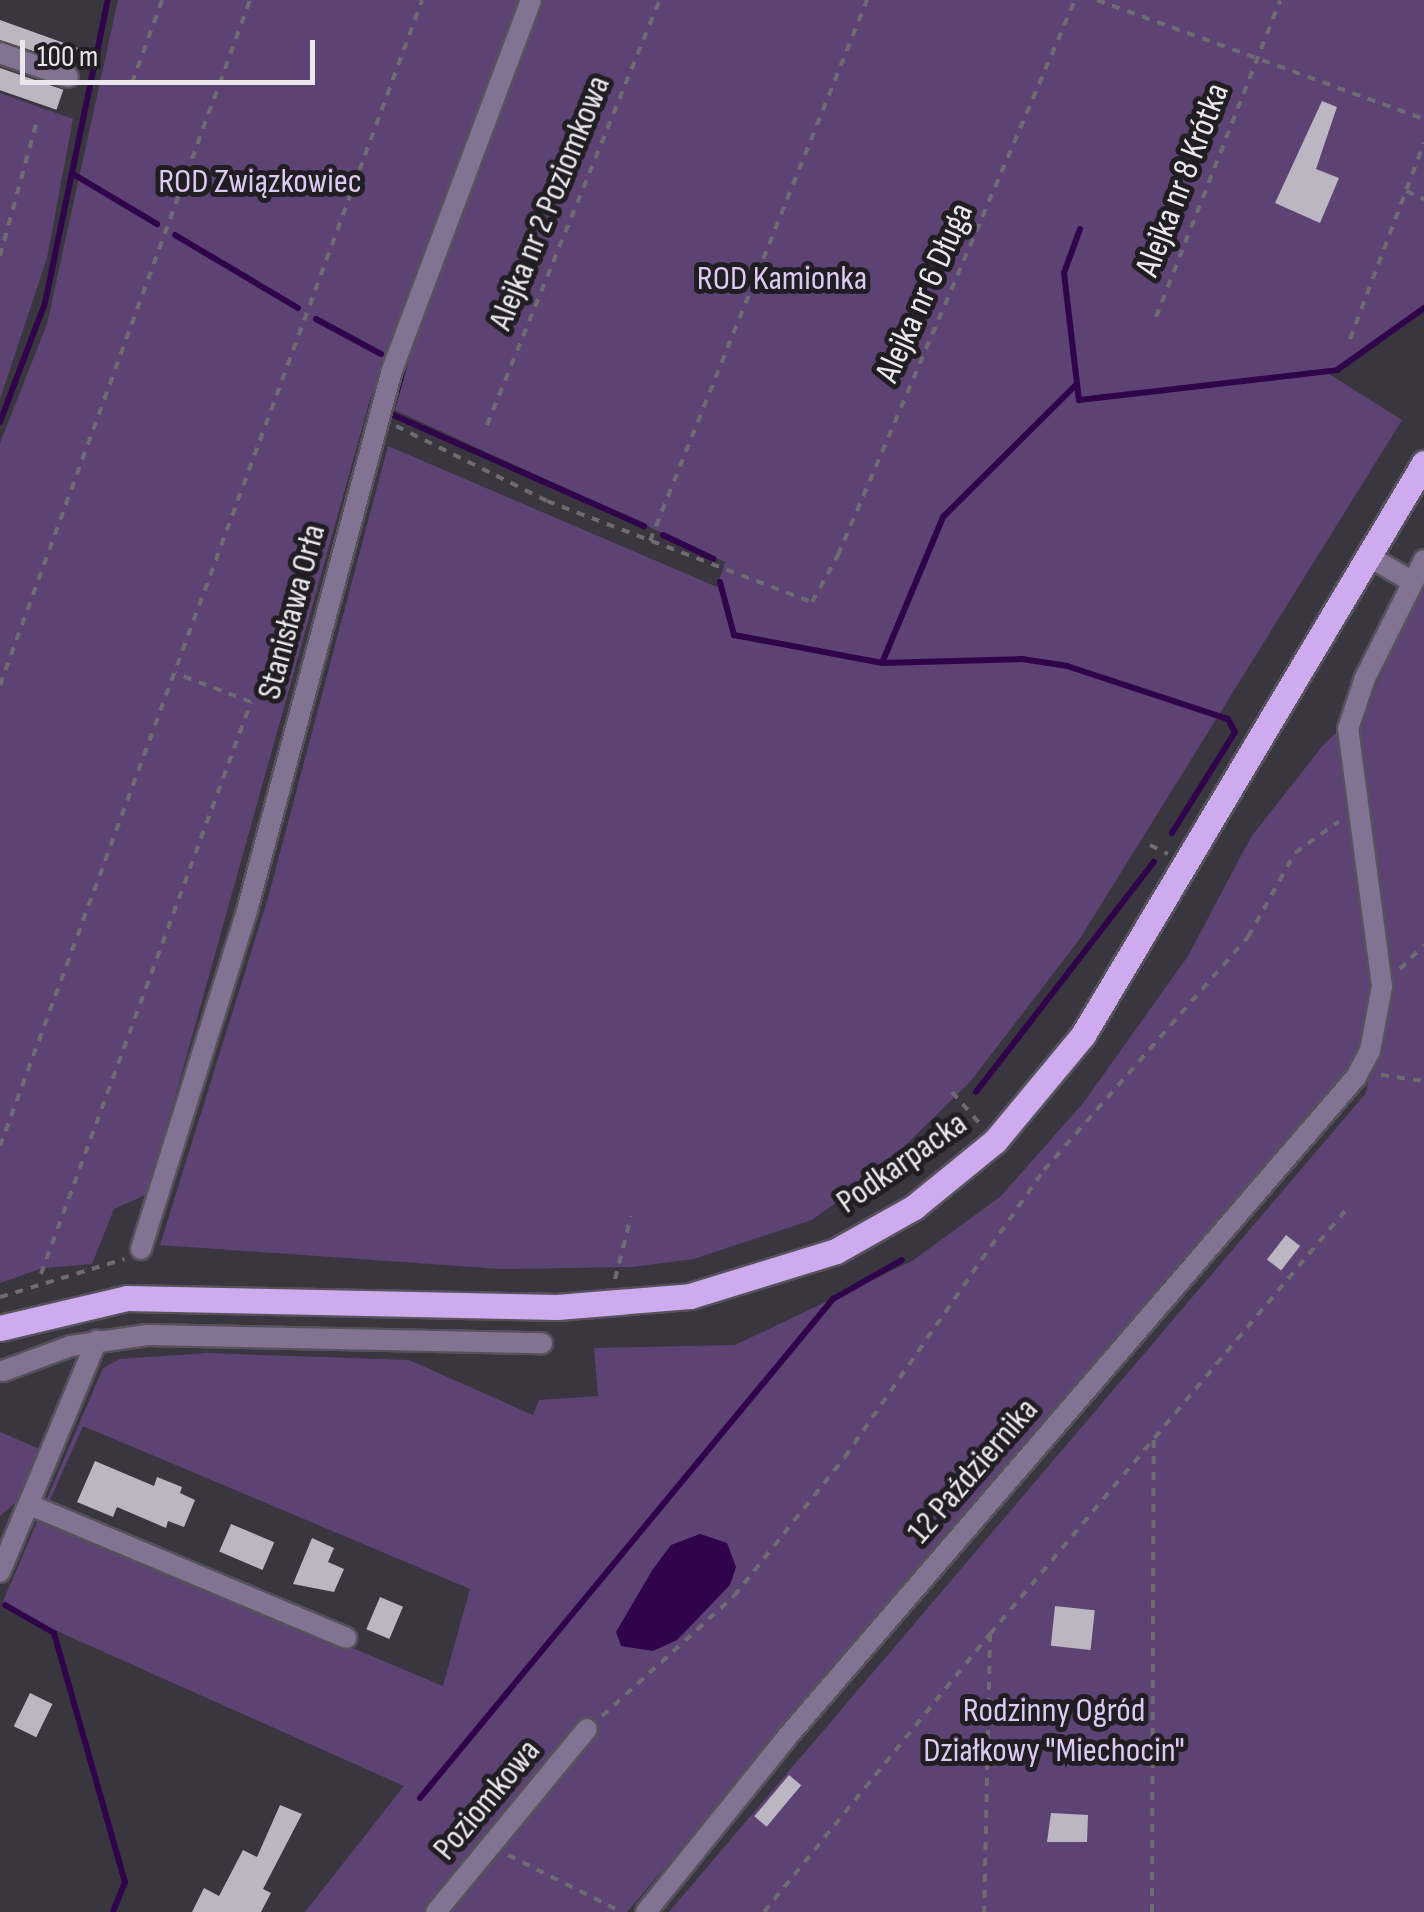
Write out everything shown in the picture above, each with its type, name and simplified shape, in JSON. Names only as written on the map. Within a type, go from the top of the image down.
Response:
[{"type":"main road","name":"Podkarpacka","points":[[0,1328],[86,1304],[171,1296],[618,1304],[740,1285],[836,1251],[914,1207],[995,1141],[1108,998],[1424,462]]},
{"type":"street","name":"Stanisława Orła","points":[[141,1249],[248,907],[378,418],[531,0]]},
{"type":"street","points":[[0,53],[68,78]]},
{"type":"street","points":[[1368,556],[1412,582]]},
{"type":"street","name":"12 Października","points":[[646,1912],[812,1708],[1356,1077],[1370,1050],[1382,986],[1380,934],[1355,808],[1348,729],[1365,678],[1424,560]]},
{"type":"street","points":[[3,1371],[98,1340],[200,1332],[542,1344]]},
{"type":"street","points":[[0,1572],[98,1340]]},
{"type":"street","points":[[30,1505],[346,1638]]},
{"type":"street","name":"Poziomkowa","points":[[436,1912],[588,1729]]},
{"type":"path","points":[[132,83],[162,0]]},
{"type":"path","points":[[0,685],[250,0]]},
{"type":"path","points":[[0,1146],[422,0]]},
{"type":"path","name":"Alejka nr 2 Poziomkowa","points":[[487,425],[660,0]]},
{"type":"path","points":[[378,418],[547,500],[650,542],[867,0]]},
{"type":"path","name":"Alejka nr 6 Długa","points":[[650,542],[812,602],[838,556],[1075,0]]},
{"type":"path","points":[[1097,0],[1424,119]]},
{"type":"path","name":"Alejka nr 8 Krótka","points":[[1156,317],[1280,0]]},
{"type":"path","points":[[0,256],[36,124]]},
{"type":"path","points":[[1350,340],[1424,143]]},
{"type":"path","points":[[1405,191],[1424,199]]},
{"type":"path","points":[[41,1274],[251,702],[175,673]]},
{"type":"path","points":[[588,1729],[734,1596],[845,1457],[1044,1170],[1248,937],[1295,854],[1355,808]]},
{"type":"path","points":[[1382,986],[1424,945]]},
{"type":"path","points":[[1356,1077],[1424,1081]]},
{"type":"path","points":[[952,1092],[995,1141]]},
{"type":"path","points":[[764,1912],[1154,1434],[1350,1205]]},
{"type":"path","points":[[618,1304],[616,1253],[631,1216]]},
{"type":"path","points":[[0,1297],[117,1263],[141,1249]]},
{"type":"path","points":[[1152,1912],[1154,1434]]},
{"type":"path","points":[[984,1912],[990,1634]]},
{"type":"path","points":[[490,1846],[622,1912]]},
{"type":"green space","name":"ROD Związkowiec","points":[[118,0],[518,0],[369,403],[148,1194],[114,1209],[92,1264],[43,1268],[0,1283],[0,443],[47,324]]},
{"type":"green space","name":"ROD Kamionka","points":[[541,0],[1424,0],[1424,305],[1329,374],[1402,420],[1079,940],[970,1082],[877,1173],[812,1220],[694,1259],[631,1267],[501,1269],[160,1245],[268,898],[388,446],[717,587],[725,562],[395,410],[421,319]]},
{"type":"green space","name":"ROD Związkowiec","points":[[0,93],[73,119],[47,258],[0,399]]},
{"type":"green space","name":"Rodzinny Ogród Działkowy \"Miechocin\"","points":[[1424,581],[1424,1912],[669,1912],[1366,1093],[1378,1035],[627,1912],[305,1912],[404,1786],[1,1606],[103,1368],[120,1359],[207,1353],[409,1360],[533,1415],[539,1400],[598,1396],[594,1348],[735,1345],[912,1261],[1000,1197],[1084,1102],[1188,956],[1251,837],[1324,744],[1367,705]],"holes":[[[83,1426],[470,1589],[443,1686],[42,1518]]]},
{"type":"green space","points":[[0,1432],[42,1450],[23,1496],[0,1516]]},
{"type":"shaded area","points":[[700,1534],[727,1543],[736,1567],[730,1585],[677,1640],[653,1651],[621,1646],[616,1632],[653,1569],[671,1545]]},
{"type":"building","points":[[0,20],[78,48],[73,64],[0,40]]},
{"type":"building","points":[[0,68],[63,90],[57,110],[0,90]]},
{"type":"building","points":[[1322,101],[1337,107],[1316,169],[1339,178],[1320,223],[1275,203]]},
{"type":"building","points":[[1286,1235],[1300,1246],[1281,1271],[1267,1259]]},
{"type":"building","points":[[95,1461],[154,1486],[157,1477],[182,1487],[180,1493],[195,1500],[184,1527],[168,1521],[166,1528],[117,1507],[113,1517],[77,1502]]},
{"type":"building","points":[[231,1524],[274,1542],[263,1570],[219,1552]]},
{"type":"building","points":[[312,1538],[334,1548],[328,1562],[344,1569],[334,1592],[293,1584]]},
{"type":"building","points":[[380,1597],[403,1607],[389,1639],[366,1629]]},
{"type":"building","points":[[1055,1606],[1095,1610],[1091,1650],[1051,1646]]},
{"type":"building","points":[[30,1693],[52,1704],[36,1737],[14,1726]]},
{"type":"building","points":[[789,1775],[801,1785],[767,1827],[754,1816]]},
{"type":"building","points":[[280,1805],[302,1814],[263,1889],[271,1893],[261,1912],[192,1912],[204,1888],[219,1896],[243,1850],[257,1857]]},
{"type":"building","points":[[1051,1813],[1088,1815],[1087,1842],[1047,1842]]},
{"type":"waterway","points":[[0,422],[45,303],[108,0]]},
{"type":"waterway","points":[[73,174],[157,224]]},
{"type":"waterway","points":[[1080,229],[1064,273],[1079,400],[1337,370],[1424,308]]},
{"type":"waterway","points":[[175,235],[298,308]]},
{"type":"waterway","points":[[316,319],[381,354]]},
{"type":"waterway","points":[[397,391],[404,365]]},
{"type":"waterway","points":[[882,663],[943,517],[1076,385]]},
{"type":"waterway","points":[[391,408],[391,414],[644,526]]},
{"type":"waterway","points":[[663,535],[714,559]]},
{"type":"waterway","points":[[720,582],[734,635],[882,663],[1022,659],[1067,666],[1228,719],[1235,732],[1172,833]]},
{"type":"waterway","points":[[976,1092],[1154,862]]},
{"type":"waterway","points":[[865,1195],[950,1122]]},
{"type":"waterway","points":[[420,1798],[833,1299],[902,1260]]},
{"type":"waterway","points":[[5,1605],[54,1633],[125,1882],[113,1912]]}]
